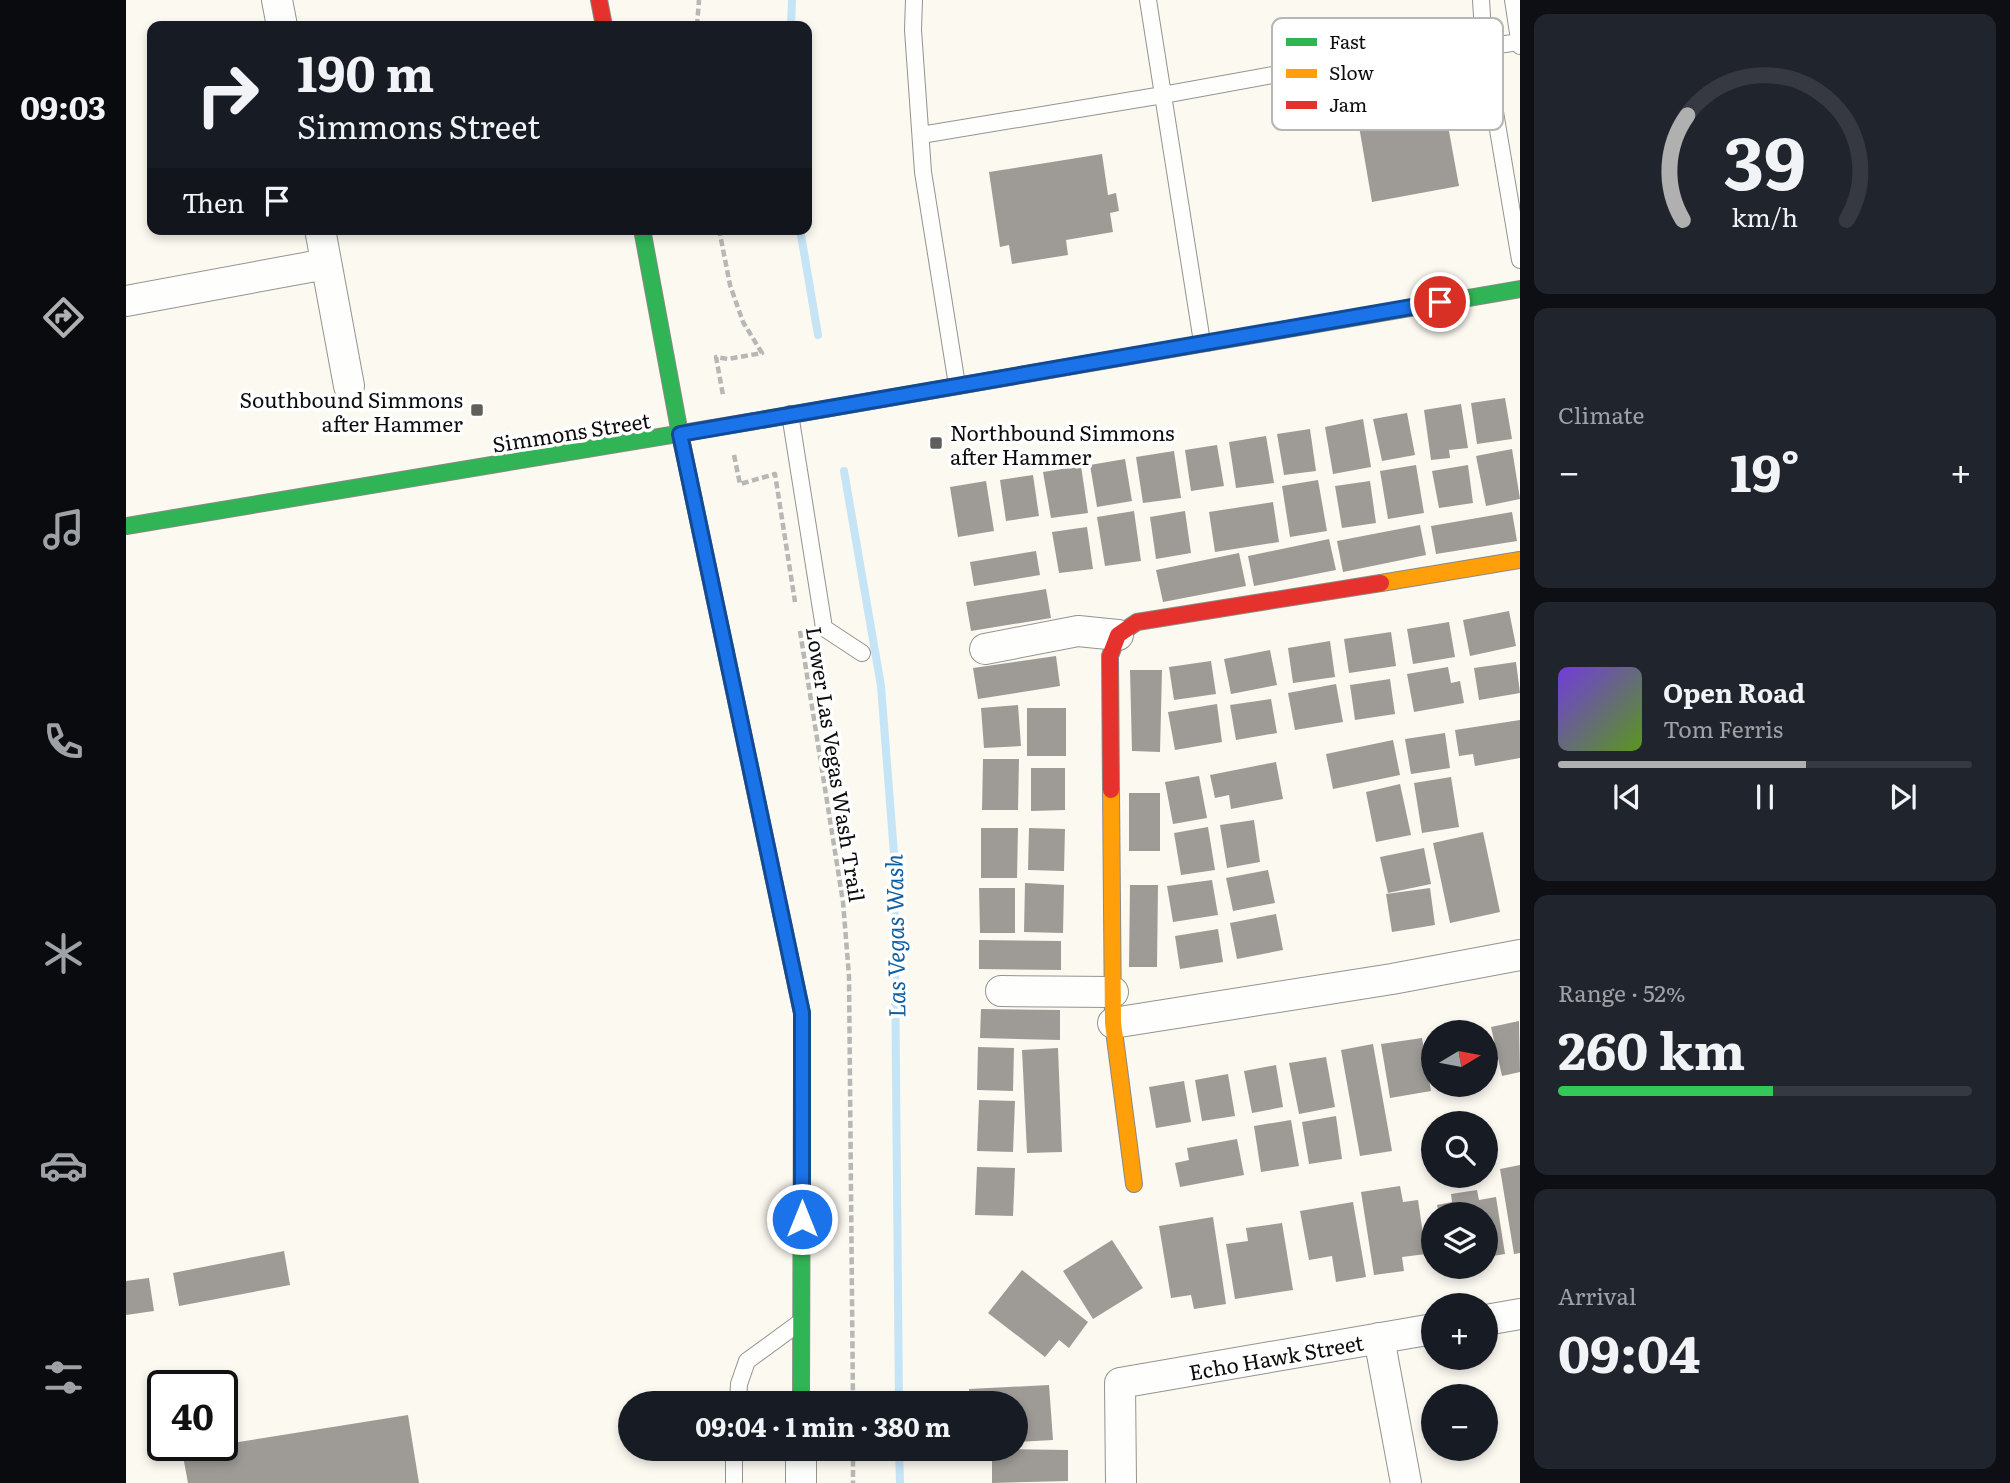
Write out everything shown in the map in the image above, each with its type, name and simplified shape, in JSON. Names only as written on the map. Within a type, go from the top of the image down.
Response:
[{"type":"street","points":[[277,0],[281,21]]},
{"type":"street","points":[[599,0],[603,21]]},
{"type":"street","points":[[321,235],[349,386]]},
{"type":"street","points":[[643,235],[680,434],[802,1013],[801,1391]]},
{"type":"street","points":[[126,301],[326,264]]},
{"type":"street","name":"Simmons Street","points":[[126,526],[729,426],[1520,289]]},
{"type":"street","points":[[1134,1184],[1113,1023],[1110,656],[1118,635],[1137,622],[1520,560]]},
{"type":"street","points":[[985,649],[1078,631],[1118,635]]},
{"type":"street","points":[[1113,1023],[1392,979],[1520,955]]},
{"type":"street","points":[[1001,991],[1113,992]]},
{"type":"street","points":[[1498,1318],[1520,1314]]},
{"type":"street","name":"Echo Hawk Street","points":[[1121,1483],[1120,1383],[1421,1331]]},
{"type":"street","points":[[1379,1339],[1406,1483]]},
{"type":"street","points":[[801,1461],[801,1483]]},
{"type":"lane","points":[[914,0],[913,30],[923,172],[957,385]]},
{"type":"lane","points":[[1148,0],[1202,342]]},
{"type":"lane","points":[[1481,0],[1482,18]]},
{"type":"lane","points":[[1513,0],[1520,43]]},
{"type":"lane","points":[[921,135],[1272,75]]},
{"type":"lane","points":[[1498,130],[1520,260]]},
{"type":"lane","points":[[790,414],[824,628],[862,653]]},
{"type":"lane","points":[[739,1391],[747,1361],[801,1322]]},
{"type":"lane","points":[[734,1461],[734,1483]]},
{"type":"path","points":[[697,21],[699,0]]},
{"type":"path","name":"Lower Las Vegas Wash Trail","points":[[720,235],[730,285],[743,322],[762,353],[728,359],[716,357],[740,484],[775,474],[795,603]]},
{"type":"path","name":"Lower Las Vegas Wash Trail","points":[[800,630],[843,902],[849,976],[853,1391]]},
{"type":"path","points":[[853,1461],[853,1483]]},
{"type":"building","points":[[1360,130],[1449,130],[1459,186],[1372,202]]},
{"type":"building","points":[[1102,154],[1108,195],[1116,193],[1119,211],[1110,213],[1113,232],[1066,240],[1068,255],[1012,264],[1009,245],[1000,247],[989,172]]},
{"type":"building","points":[[1505,398],[1512,439],[1477,444],[1471,403]]},
{"type":"building","points":[[1461,404],[1468,448],[1449,450],[1450,458],[1431,460],[1424,410]]},
{"type":"building","points":[[1407,413],[1415,455],[1382,461],[1373,419]]},
{"type":"building","points":[[1363,419],[1371,467],[1333,474],[1325,427]]},
{"type":"building","points":[[1310,429],[1316,471],[1284,475],[1277,434]]},
{"type":"building","points":[[1266,436],[1274,483],[1236,488],[1229,442]]},
{"type":"building","points":[[1217,445],[1224,486],[1191,491],[1185,450]]},
{"type":"building","points":[[1512,449],[1520,499],[1486,506],[1476,456]]},
{"type":"building","points":[[1174,451],[1181,498],[1143,503],[1136,457]]},
{"type":"building","points":[[1125,459],[1132,501],[1097,507],[1090,465]]},
{"type":"building","points":[[1416,465],[1424,513],[1388,519],[1380,471]]},
{"type":"building","points":[[1468,465],[1473,503],[1439,508],[1432,471]]},
{"type":"building","points":[[1081,466],[1088,513],[1051,518],[1043,472]]},
{"type":"building","points":[[1033,475],[1039,516],[1006,521],[1000,480]]},
{"type":"building","points":[[1318,480],[1327,531],[1290,537],[1282,486]]},
{"type":"building","points":[[986,481],[994,531],[958,537],[950,487]]},
{"type":"building","points":[[1370,481],[1376,523],[1342,528],[1335,486]]},
{"type":"building","points":[[1273,502],[1279,542],[1215,552],[1209,512]]},
{"type":"building","points":[[1134,511],[1141,561],[1105,566],[1097,517]]},
{"type":"building","points":[[1185,511],[1191,553],[1156,559],[1150,517]]},
{"type":"building","points":[[1512,512],[1517,541],[1436,554],[1431,526]]},
{"type":"building","points":[[1420,525],[1426,555],[1343,572],[1337,541]]},
{"type":"building","points":[[1087,527],[1093,569],[1059,573],[1052,532]]},
{"type":"building","points":[[1329,539],[1336,570],[1254,586],[1248,556]]},
{"type":"building","points":[[1036,551],[1040,575],[974,586],[970,562]]},
{"type":"building","points":[[1239,553],[1246,586],[1163,602],[1156,570]]},
{"type":"building","points":[[1046,589],[1051,618],[971,631],[966,602]]},
{"type":"building","points":[[1509,611],[1516,646],[1470,656],[1463,620]]},
{"type":"building","points":[[1449,622],[1455,657],[1413,664],[1407,629]]},
{"type":"building","points":[[1391,632],[1396,666],[1349,673],[1344,639]]},
{"type":"building","points":[[1330,641],[1335,677],[1293,683],[1288,648]]},
{"type":"building","points":[[1270,650],[1277,685],[1231,694],[1224,659]]},
{"type":"building","points":[[1056,656],[1060,686],[978,699],[973,668]]},
{"type":"building","points":[[1211,661],[1216,694],[1174,700],[1169,667]]},
{"type":"building","points":[[1516,662],[1520,693],[1479,700],[1474,668]]},
{"type":"building","points":[[1448,667],[1451,683],[1460,681],[1464,703],[1414,712],[1407,674]]},
{"type":"building","points":[[1130,670],[1162,670],[1160,752],[1132,751]]},
{"type":"building","points":[[1390,679],[1395,714],[1355,720],[1350,685]]},
{"type":"building","points":[[1336,684],[1343,722],[1295,730],[1288,693]]},
{"type":"building","points":[[1271,699],[1277,733],[1236,740],[1230,705]]},
{"type":"building","points":[[1217,704],[1222,742],[1175,750],[1168,712]]},
{"type":"building","points":[[1018,705],[1021,746],[984,748],[981,708]]},
{"type":"building","points":[[1027,708],[1066,708],[1066,756],[1027,756]]},
{"type":"building","points":[[1520,720],[1520,758],[1475,766],[1473,754],[1459,756],[1455,730]]},
{"type":"building","points":[[1445,733],[1450,768],[1411,774],[1405,739]]},
{"type":"building","points":[[1393,740],[1400,775],[1333,789],[1326,754]]},
{"type":"building","points":[[983,759],[1019,759],[1018,810],[982,810]]},
{"type":"building","points":[[1276,762],[1283,799],[1231,809],[1229,795],[1215,798],[1210,775]]},
{"type":"building","points":[[1031,768],[1065,768],[1065,810],[1031,811]]},
{"type":"building","points":[[1199,776],[1207,818],[1173,824],[1165,782]]},
{"type":"building","points":[[1451,777],[1459,827],[1422,833],[1414,783]]},
{"type":"building","points":[[1400,784],[1411,835],[1376,842],[1366,792]]},
{"type":"building","points":[[1129,793],[1160,793],[1160,851],[1129,851]]},
{"type":"building","points":[[1254,820],[1260,862],[1227,868],[1220,825]]},
{"type":"building","points":[[1208,827],[1215,870],[1181,875],[1174,833]]},
{"type":"building","points":[[981,828],[1018,828],[1017,878],[981,878]]},
{"type":"building","points":[[1029,828],[1065,829],[1064,871],[1028,870]]},
{"type":"building","points":[[1483,832],[1500,912],[1450,923],[1433,843]]},
{"type":"building","points":[[1424,848],[1431,884],[1388,893],[1380,857]]},
{"type":"building","points":[[1268,870],[1275,903],[1233,911],[1226,878]]},
{"type":"building","points":[[1212,880],[1218,915],[1173,922],[1167,886]]},
{"type":"building","points":[[1025,883],[1064,885],[1063,933],[1024,932]]},
{"type":"building","points":[[1130,885],[1158,885],[1157,967],[1129,967]]},
{"type":"building","points":[[979,888],[1015,888],[1015,933],[980,933]]},
{"type":"building","points":[[1430,888],[1435,925],[1392,932],[1386,894]]},
{"type":"building","points":[[1276,914],[1283,950],[1237,959],[1230,923]]},
{"type":"building","points":[[1218,929],[1223,962],[1180,969],[1175,936]]},
{"type":"building","points":[[979,940],[1061,941],[1061,970],[979,969]]},
{"type":"building","points":[[981,1009],[1060,1010],[1060,1040],[980,1038]]},
{"type":"building","points":[[1519,1021],[1520,1072],[1502,1076],[1498,1058],[1498,1026]]},
{"type":"building","points":[[1421,1038],[1421,1093],[1390,1098],[1381,1044]]},
{"type":"building","points":[[1373,1044],[1392,1151],[1360,1156],[1341,1050]]},
{"type":"building","points":[[978,1047],[1014,1048],[1013,1091],[977,1090]]},
{"type":"building","points":[[1058,1048],[1062,1152],[1027,1153],[1022,1050]]},
{"type":"building","points":[[1326,1057],[1335,1107],[1299,1114],[1289,1063]]},
{"type":"building","points":[[1276,1065],[1283,1107],[1252,1113],[1244,1071]]},
{"type":"building","points":[[1228,1074],[1235,1116],[1202,1121],[1195,1080]]},
{"type":"building","points":[[1184,1081],[1191,1122],[1156,1128],[1149,1087]]},
{"type":"building","points":[[979,1100],[1015,1101],[1013,1152],[977,1151]]},
{"type":"building","points":[[1336,1116],[1342,1159],[1309,1164],[1302,1122]]},
{"type":"building","points":[[1291,1120],[1299,1166],[1261,1172],[1254,1126]]},
{"type":"building","points":[[1237,1139],[1244,1175],[1180,1187],[1175,1163],[1189,1160],[1187,1148]]},
{"type":"building","points":[[1520,1165],[1520,1253],[1514,1254],[1500,1169]]},
{"type":"building","points":[[977,1167],[1015,1168],[1013,1216],[975,1215]]},
{"type":"building","points":[[1400,1186],[1403,1202],[1418,1200],[1421,1255],[1402,1257],[1404,1271],[1374,1275],[1361,1192]]},
{"type":"building","points":[[1477,1190],[1479,1200],[1496,1197],[1497,1202],[1452,1202],[1451,1194]]},
{"type":"building","points":[[1353,1202],[1366,1277],[1336,1282],[1332,1256],[1309,1260],[1300,1211]]},
{"type":"building","points":[[1498,1210],[1505,1254],[1498,1255]]},
{"type":"building","points":[[1213,1217],[1226,1304],[1194,1309],[1191,1295],[1171,1298],[1159,1226]]},
{"type":"building","points":[[1282,1223],[1293,1290],[1235,1299],[1226,1244],[1248,1241],[1246,1228]]},
{"type":"building","points":[[1112,1240],[1143,1288],[1093,1319],[1063,1271]]},
{"type":"building","points":[[284,1251],[290,1285],[179,1306],[173,1273]]},
{"type":"building","points":[[1022,1270],[1088,1322],[1069,1348],[1059,1340],[1045,1357],[988,1313]]},
{"type":"building","points":[[149,1278],[154,1311],[126,1315],[126,1281]]},
{"type":"building","points":[[1049,1385],[1053,1440],[1028,1441],[1028,1391],[969,1389]]},
{"type":"building","points":[[408,1415],[419,1483],[188,1483],[184,1461],[238,1461],[238,1442]]},
{"type":"building","points":[[1028,1449],[1068,1450],[1068,1481],[992,1483],[992,1461],[1028,1461]]},
{"type":"waterway","name":"Las Vegas Wash","points":[[791,21],[792,0]]},
{"type":"waterway","name":"Las Vegas Wash","points":[[801,235],[818,335]]},
{"type":"waterway","name":"Las Vegas Wash","points":[[844,471],[881,686],[894,854],[899,1391]]},
{"type":"waterway","name":"Las Vegas Wash","points":[[899,1461],[900,1483]]},
{"type":"traffic: fast","points":[[643,235],[709,572]]},
{"type":"traffic: fast","points":[[1207,343],[1520,289]]},
{"type":"traffic: fast","points":[[126,526],[755,421]]},
{"type":"traffic: fast","points":[[801,1391],[802,1075]]},
{"type":"traffic: slow","points":[[755,421],[1207,343]]},
{"type":"traffic: slow","points":[[1381,583],[1520,560]]},
{"type":"traffic: slow","points":[[709,572],[802,1013],[802,1075]]},
{"type":"traffic: slow","points":[[1111,790],[1113,1023],[1134,1184]]},
{"type":"traffic: jam","points":[[599,0],[603,21]]},
{"type":"traffic: jam","points":[[1111,790],[1110,656],[1118,635],[1137,622],[1381,583]]},
{"type":"place","name":"Southbound Simmons after Hammer","points":[[477,410]]},
{"type":"place","name":"Northbound Simmons after Hammer","points":[[936,443]]},
{"type":"route","points":[[802,1219],[802,1013],[680,434],[1440,302]]}]
